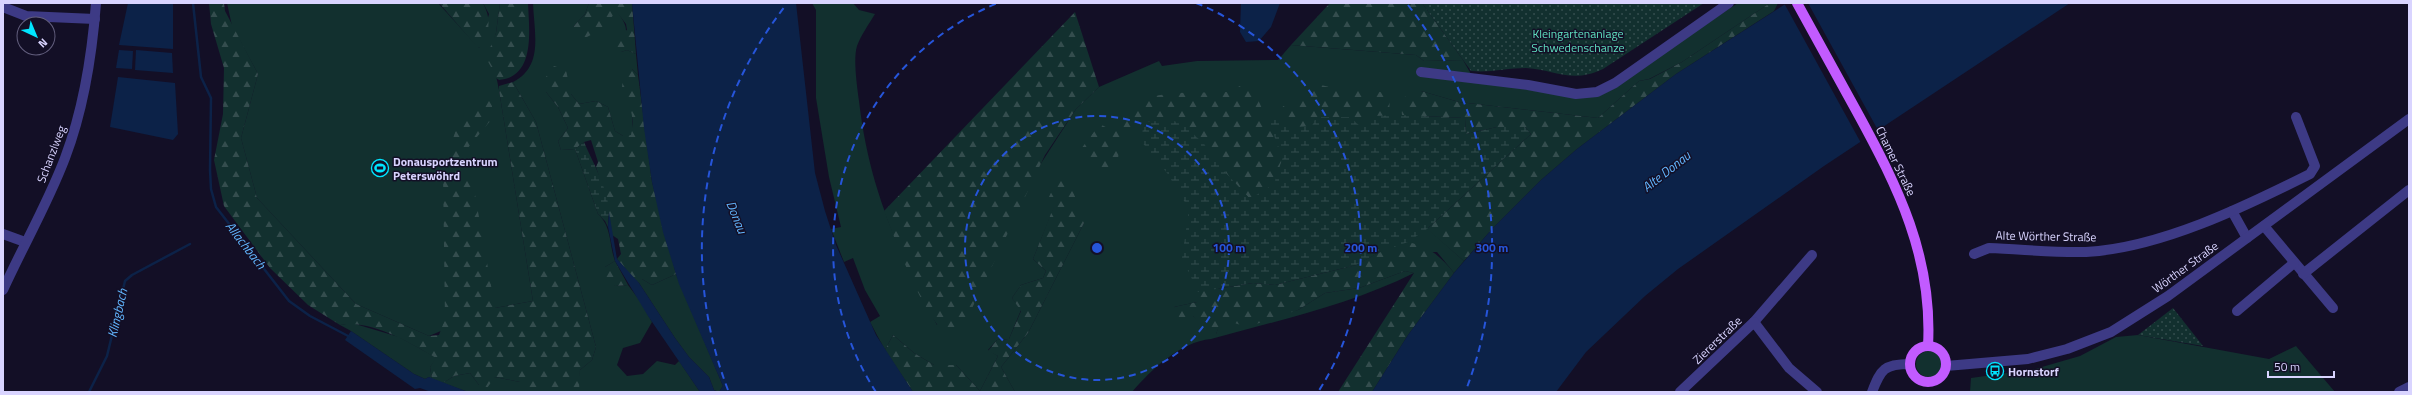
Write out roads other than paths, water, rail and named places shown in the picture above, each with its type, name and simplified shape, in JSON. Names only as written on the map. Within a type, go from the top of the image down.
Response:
[{"type":"main road","name":"Chamer Straße","points":[[1797,3],[1891,174],[1920,253],[1928,310],[1928,346]]},
{"type":"main road","points":[[1928,346],[1934,347],[1944,354],[1946,366],[1937,380],[1926,388],[1913,374],[1910,364],[1911,358],[1917,349],[1928,346]]},
{"type":"street","name":"Schanzlweg","points":[[3,290],[56,180],[72,138],[87,79],[96,3]]},
{"type":"street","points":[[1421,72],[1528,85],[1568,94],[1597,92],[1616,83],[1729,3]]},
{"type":"street","points":[[3,7],[26,16],[94,19]]},
{"type":"street","name":"Alte Wörther Straße","points":[[1974,254],[1989,248],[2073,252],[2110,249],[2158,237],[2232,211],[2310,174],[2315,166],[2296,117]]},
{"type":"street","name":"Wörther Straße","points":[[1946,366],[2028,359],[2088,342],[2150,309],[2409,119]]},
{"type":"street","points":[[2303,274],[2409,190]]},
{"type":"street","points":[[2232,211],[2247,238]]},
{"type":"street","points":[[2264,226],[2333,308]]},
{"type":"street","points":[[3,234],[25,242]]},
{"type":"street","points":[[1754,322],[1812,255]]},
{"type":"street","points":[[2237,311],[2294,263]]},
{"type":"street","name":"Ziererstraße","points":[[1680,392],[1754,322],[1789,368],[1817,392]]},
{"type":"street","points":[[1872,392],[1878,376],[1887,367],[1910,364]]},
{"type":"street","points":[[2399,392],[2409,387]]},
{"type":"water","points":[[128,3],[173,3],[173,49],[119,45]]},
{"type":"water","name":"Donau","points":[[632,3],[796,3],[815,173],[825,211],[836,245],[876,335],[913,392],[719,392],[723,386],[679,284],[663,232],[652,182],[644,128]]},
{"type":"water","points":[[1241,3],[1280,3],[1271,27],[1259,41],[1246,42],[1240,32]]},
{"type":"water","name":"Alte Donau","points":[[1787,3],[2070,3],[1824,166],[1678,269],[1645,296],[1586,352],[1556,392],[1372,392],[1408,335],[1454,273],[1492,229],[1541,180],[1577,149],[1676,74]]},
{"type":"water","points":[[119,50],[133,51],[132,69],[116,68]]},
{"type":"water","points":[[136,50],[172,53],[173,73],[135,70]]},
{"type":"water","points":[[118,77],[175,83],[178,134],[173,140],[110,127]]},
{"type":"water","points":[[609,212],[617,259],[639,283],[675,338],[689,357],[709,377],[714,390],[717,392],[700,392],[648,316],[615,261],[608,227]]},
{"type":"water","points":[[351,331],[414,374],[425,379],[429,377],[468,392],[431,392],[420,388],[415,389],[345,340]]},
{"type":"waterway","name":"Allachbach","points":[[193,3],[201,77],[211,98],[210,170],[211,189],[216,207],[289,301],[310,316],[350,337]]},
{"type":"waterway","name":"Klingbach","points":[[89,392],[107,356],[125,281],[132,275],[190,244]]},
{"type":"place","name":"Donausportzentrum Peterswöhrd","points":[[380,168]]},
{"type":"place","name":"Hornstorf","points":[[1995,371]]},
{"type":"park label","name":"Kleingartenanlage Schwedenschanze","points":[[1578,40]]}]
